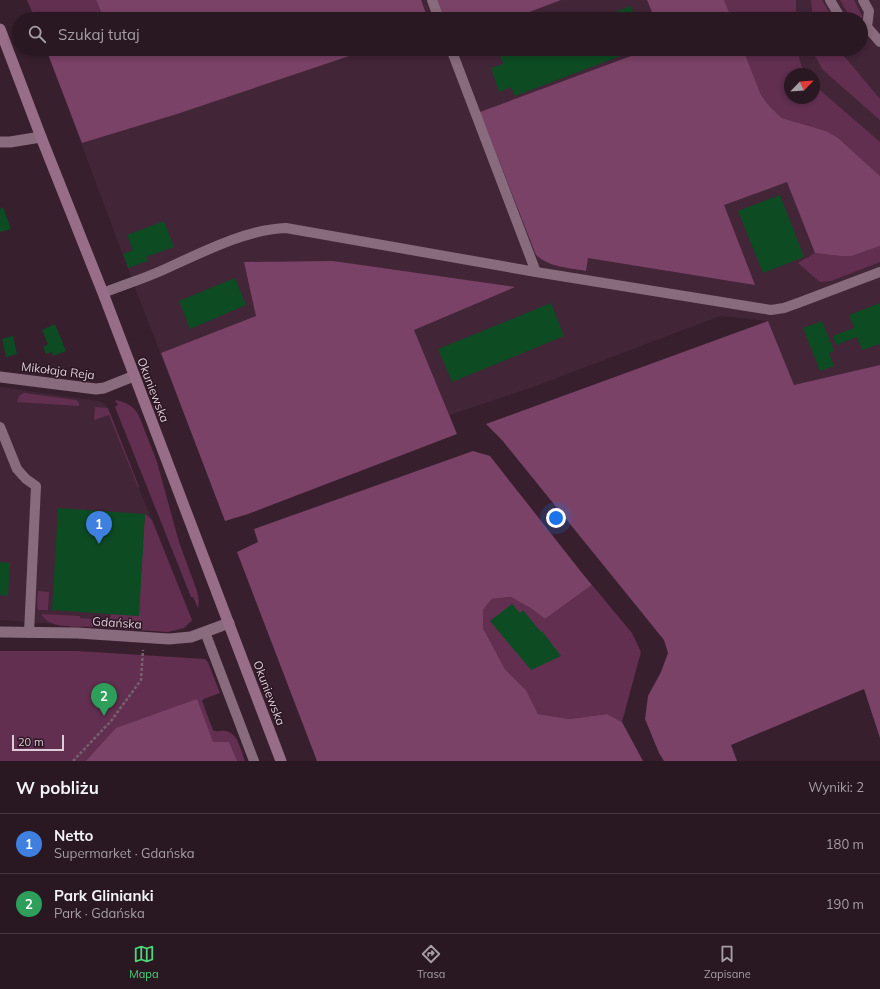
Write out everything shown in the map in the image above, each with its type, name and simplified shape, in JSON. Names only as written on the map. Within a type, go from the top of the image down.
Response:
[{"type":"main road","name":"Okuniewska","points":[[0,29],[103,293],[281,761]]},
{"type":"street","points":[[0,142],[10,142],[41,137]]},
{"type":"street","name":"Mikołaja Reja","points":[[0,377],[96,389],[104,388],[134,376]]},
{"type":"street","name":"Gdańska","points":[[0,632],[78,633],[169,639],[191,637],[229,623]]},
{"type":"lane","points":[[432,0],[436,12]]},
{"type":"lane","points":[[830,0],[837,12]]},
{"type":"lane","points":[[863,0],[869,11],[868,14]]},
{"type":"lane","points":[[868,31],[880,42]]},
{"type":"lane","points":[[454,56],[536,272]]},
{"type":"lane","points":[[103,293],[227,243],[273,228],[304,230],[536,272],[771,310],[784,308],[880,272]]},
{"type":"lane","points":[[0,427],[17,469],[26,479],[36,486],[29,633]]},
{"type":"lane","points":[[205,632],[254,761]]},
{"type":"path","points":[[73,761],[111,721],[141,680],[143,649]]},
{"type":"shaded area","points":[[27,0],[880,0],[880,365],[794,386],[768,321],[720,316],[533,387],[215,494],[137,293],[49,56],[868,56],[868,12],[32,12]]},
{"type":"shaded area","points":[[27,0],[96,0],[101,12],[32,12]]},
{"type":"shaded area","points":[[96,0],[421,0],[425,12],[101,12]]},
{"type":"shaded area","points":[[436,0],[561,0],[529,12],[440,12]]},
{"type":"shaded area","points":[[647,0],[724,0],[729,12],[652,12]]},
{"type":"shaded area","points":[[724,0],[796,0],[796,12],[729,12]]},
{"type":"shaded area","points":[[811,0],[822,0],[829,12],[812,12]]},
{"type":"shaded area","points":[[840,0],[854,0],[860,12],[847,12]]},
{"type":"shaded area","points":[[49,56],[349,56],[177,114],[82,143]]},
{"type":"shaded area","points":[[631,56],[746,56],[761,95],[770,107],[782,118],[826,131],[837,137],[880,176],[880,246],[852,256],[815,253],[787,182],[724,205],[755,285],[588,258],[586,271],[553,265],[536,255],[480,112]]},
{"type":"shaded area","points":[[746,56],[799,56],[802,68],[784,68],[784,104],[820,104],[820,90],[880,142],[880,176],[837,137],[826,131],[782,118],[770,107],[761,95]]},
{"type":"shaded area","points":[[815,56],[844,56],[880,99],[880,120],[823,70]]},
{"type":"shaded area","points":[[880,246],[880,262],[831,281],[820,282],[798,263],[815,253],[852,256]]},
{"type":"shaded area","points":[[333,261],[515,287],[414,330],[457,434],[248,514],[225,521],[161,353],[256,316],[244,262]]},
{"type":"shaded area","points":[[768,321],[794,385],[880,365],[880,738],[864,689],[731,745],[737,761],[664,761],[659,753],[645,719],[648,696],[661,672],[668,653],[664,640],[502,440],[486,424]]},
{"type":"shaded area","points":[[0,387],[98,401],[106,404],[192,622],[168,632],[0,620]]},
{"type":"shaded area","points":[[24,393],[76,400],[79,403],[79,406],[17,402],[19,396]]},
{"type":"shaded area","points":[[115,400],[129,405],[139,416],[157,462],[179,542],[197,591],[199,601],[198,608],[193,597],[191,597],[115,407],[118,405]]},
{"type":"shaded area","points":[[95,407],[108,408],[139,487],[109,415],[94,420]]},
{"type":"shaded area","points":[[473,451],[490,456],[592,585],[545,619],[532,609],[511,597],[492,599],[483,610],[483,628],[505,669],[526,690],[538,714],[569,719],[607,714],[622,722],[643,761],[317,761],[237,552],[258,542],[254,529]]},
{"type":"shaded area","points":[[145,514],[152,520],[192,620],[184,628],[168,632],[95,627],[96,619],[110,620],[111,614],[138,616]]},
{"type":"shaded area","points":[[592,585],[632,633],[641,652],[622,722],[607,714],[569,719],[538,714],[526,690],[505,669],[483,628],[483,610],[492,599],[511,597],[532,609],[545,619]]},
{"type":"shaded area","points":[[38,591],[49,592],[48,610],[38,610]]},
{"type":"shaded area","points":[[41,614],[80,616],[80,618],[94,619],[93,627],[57,625],[45,619]]},
{"type":"shaded area","points":[[0,651],[78,651],[205,659],[208,662],[220,693],[202,701],[213,730],[229,732],[233,735],[236,738],[245,761],[0,761]]},
{"type":"shaded area","points":[[197,699],[213,742],[229,742],[237,761],[86,761],[116,728]]},
{"type":"building","points":[[631,6],[633,12],[615,12]]},
{"type":"building","points":[[500,56],[621,56],[515,96],[511,87],[499,92],[491,68],[503,64]]},
{"type":"building","points":[[780,195],[804,257],[763,273],[738,211]]},
{"type":"building","points":[[3,207],[11,229],[0,232],[0,209]]},
{"type":"building","points":[[164,221],[174,247],[146,257],[148,261],[128,268],[123,254],[133,250],[127,235]]},
{"type":"building","points":[[235,278],[246,305],[190,329],[179,301]]},
{"type":"building","points":[[551,303],[564,336],[452,382],[438,349]]},
{"type":"building","points":[[880,303],[880,344],[862,350],[857,337],[836,345],[833,336],[854,328],[849,315]]},
{"type":"building","points":[[822,321],[834,351],[829,353],[834,366],[820,371],[803,328]]},
{"type":"building","points":[[55,324],[66,351],[53,356],[52,352],[46,354],[43,347],[48,344],[42,330]]},
{"type":"building","points":[[13,336],[17,354],[6,357],[2,339]]},
{"type":"building","points":[[58,508],[145,514],[139,616],[52,610]]},
{"type":"building","points":[[0,562],[10,563],[8,596],[0,595]]},
{"type":"building","points":[[512,604],[520,613],[523,610],[541,632],[542,631],[561,656],[531,670],[490,621]]},
{"type":"place","name":"Netto","points":[[99,544]]},
{"type":"place","name":"Park Glinianki","points":[[104,716]]}]
